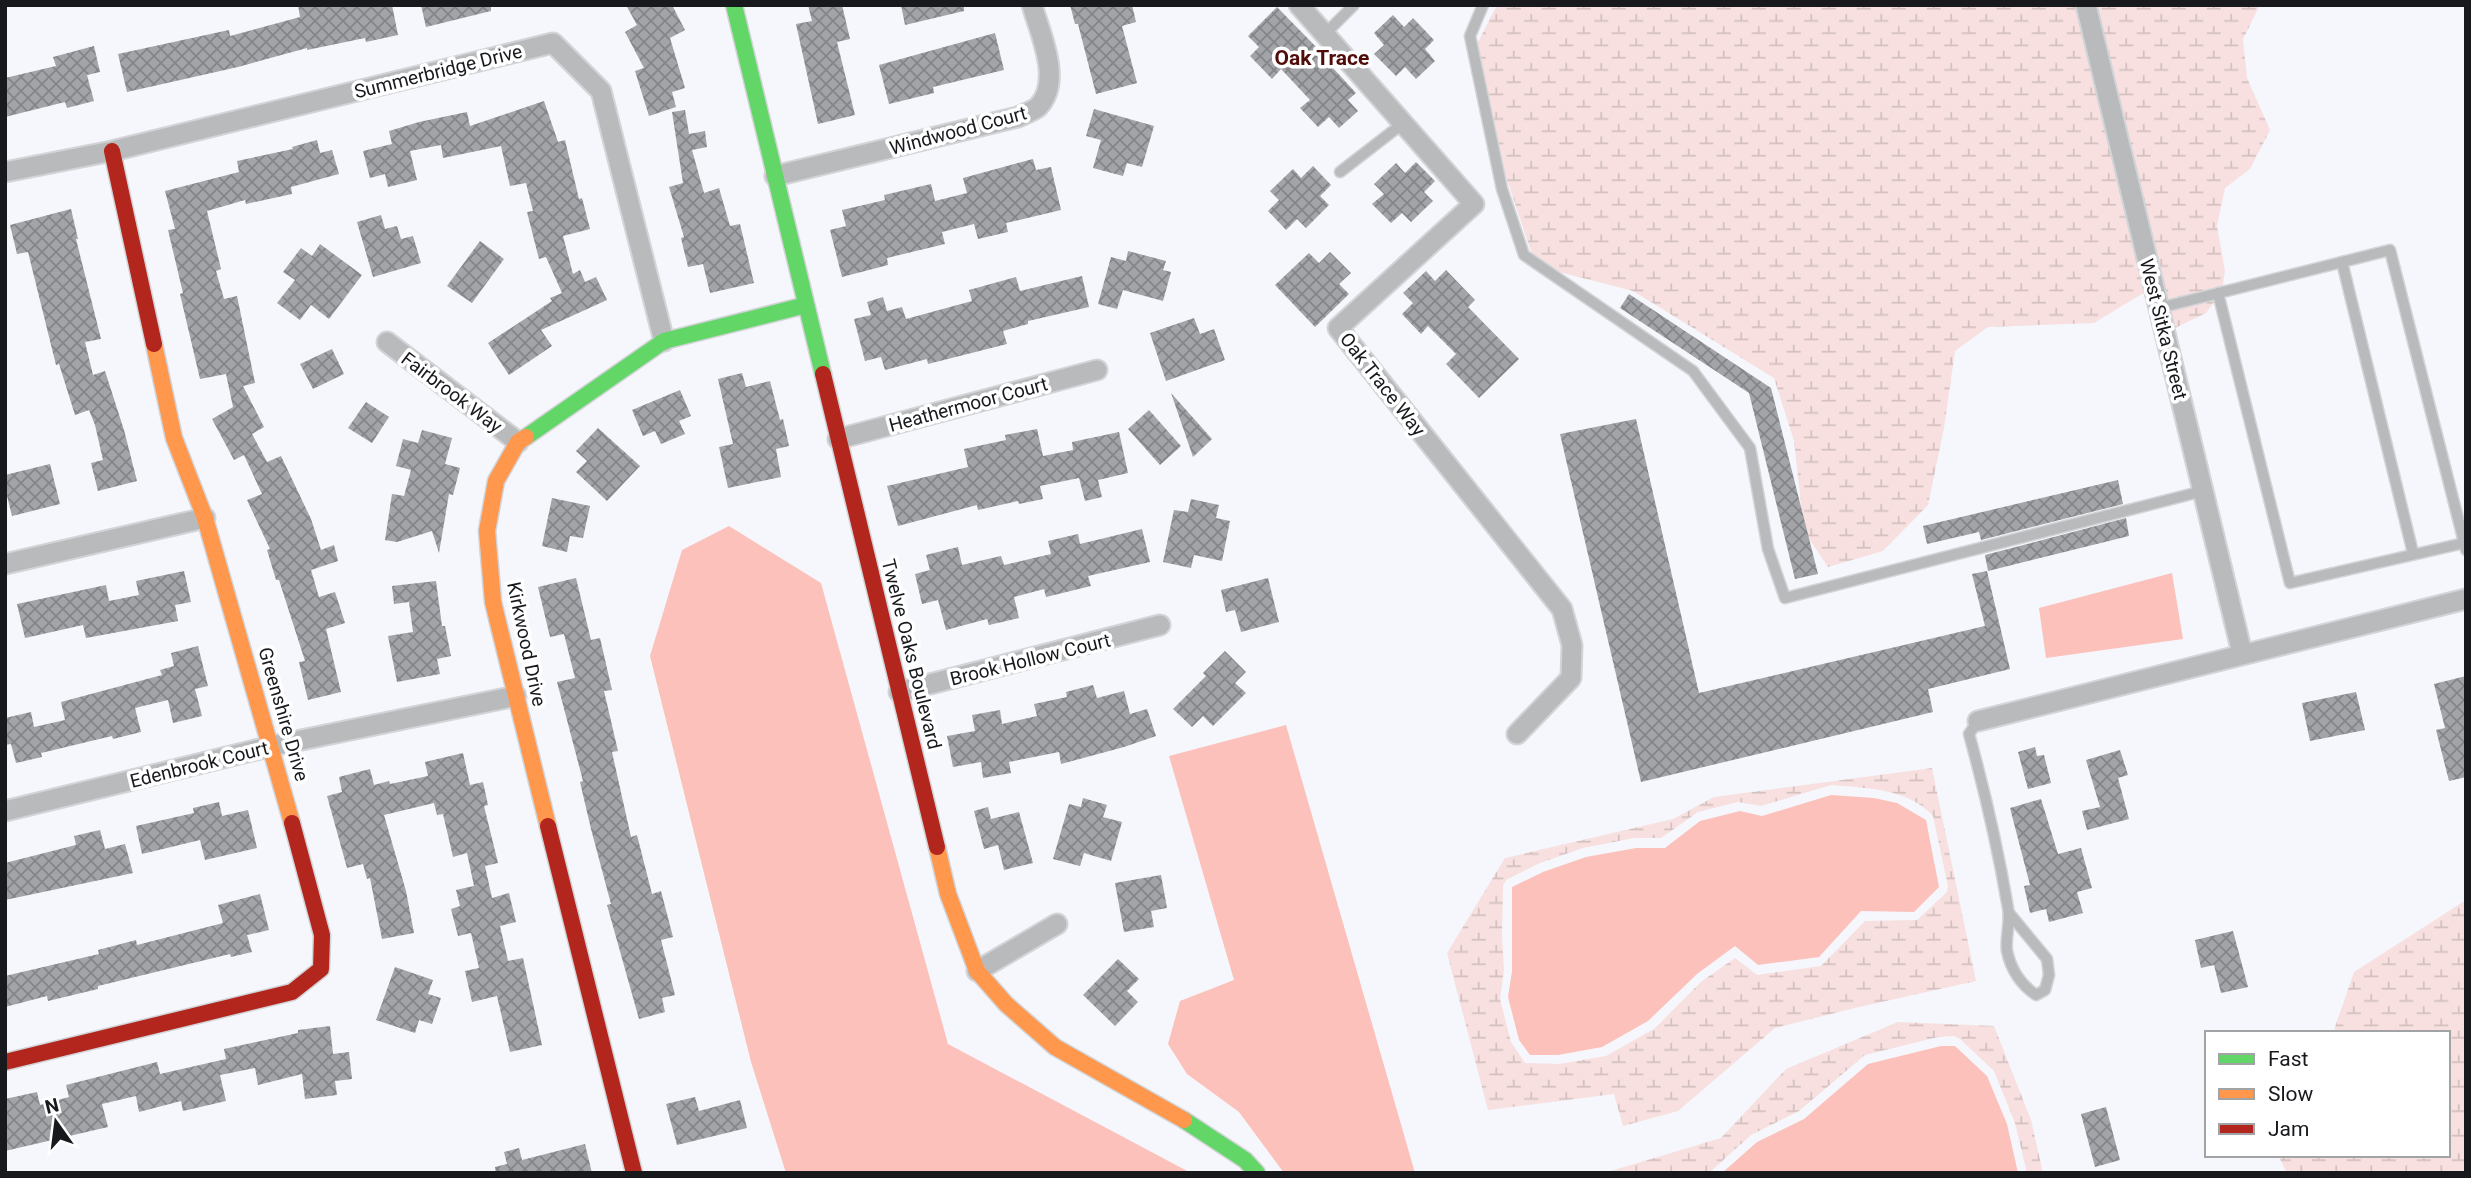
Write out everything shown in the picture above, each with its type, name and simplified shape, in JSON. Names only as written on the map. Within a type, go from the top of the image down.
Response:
[{"type":"street","name":"Twelve Oaks Boulevard","points":[[734,5],[948,894],[977,971],[1006,1004],[1055,1048],[1196,1127],[1245,1160],[1257,1173]]},
{"type":"street","name":"Windwood Court","points":[[775,176],[1018,117],[1037,107],[1047,90],[1050,69],[1032,5]]},
{"type":"street","name":"Oak Trace Way","points":[[1299,5],[1474,204],[1338,328],[1562,608],[1572,645],[1571,678],[1517,734]]},
{"type":"street","name":"West Sitka Street","points":[[2086,5],[2242,653]]},
{"type":"street","name":"Summerbridge Drive","points":[[5,172],[112,151],[553,43],[601,91],[664,341]]},
{"type":"street","name":"Greenshire Drive","points":[[5,1062],[292,992],[321,969],[322,935],[272,746],[205,518],[174,438],[112,151]]},
{"type":"street","name":"Kirkwood Drive","points":[[635,1173],[493,601],[487,531],[496,481],[518,442],[664,341],[806,305]]},
{"type":"street","name":"Fairbrook Way","points":[[387,342],[518,442]]},
{"type":"street","name":"Heathermoor Court","points":[[838,439],[1097,370]]},
{"type":"street","points":[[5,564],[205,518]]},
{"type":"street","points":[[1978,721],[2466,599]]},
{"type":"street","name":"Brook Hollow Court","points":[[899,692],[1160,625]]},
{"type":"street","name":"Edenbrook Court","points":[[5,811],[272,746],[516,696]]},
{"type":"street","points":[[977,971],[1057,924]]},
{"type":"lane","points":[[1324,35],[1354,5]]},
{"type":"lane","points":[[1483,5],[1470,36],[1502,189],[1524,254],[1693,371],[1750,448],[1768,549],[1785,598],[2203,491]]},
{"type":"lane","points":[[1340,172],[1402,124]]},
{"type":"lane","points":[[2159,308],[2218,293],[2390,250],[2465,546],[2413,553],[2290,583],[2218,293]]},
{"type":"lane","points":[[2342,262],[2413,553]]},
{"type":"lane","points":[[1978,721],[1969,734],[1991,816],[2009,913],[2006,938],[2011,962],[2024,986],[2036,995],[2045,990],[2049,975],[2047,959],[2009,913]]},
{"type":"green space","points":[[1497,5],[2075,5],[2145,292],[2094,323],[1988,327],[1955,351],[1944,428],[1928,505],[1883,551],[1828,567],[1804,531],[1794,441],[1774,378],[1633,291],[1536,266],[1504,171],[1471,56]]},
{"type":"green space","points":[[2096,5],[2260,5],[2243,39],[2247,78],[2270,130],[2250,169],[2225,188],[2217,226],[2225,271],[2222,291],[2206,313],[2173,329]]},
{"type":"green space","points":[[1932,768],[1976,981],[1775,1028],[1678,1111],[1623,1126],[1614,1094],[1488,1110],[1447,953],[1505,858],[1673,819],[1714,797]],"holes":[[[1831,785],[1899,795],[1923,807],[1933,816],[1947,892],[1917,920],[1865,921],[1821,966],[1757,975],[1735,958],[1702,981],[1654,1029],[1606,1056],[1559,1064],[1525,1063],[1511,1042],[1500,999],[1504,970],[1503,886],[1506,880],[1540,863],[1583,848],[1634,838],[1661,838],[1698,812],[1738,802],[1761,806]]]},
{"type":"green space","points":[[2466,900],[2466,1173],[2287,1173],[2279,1157],[2450,1157],[2450,1031],[2334,1031],[2354,972]]},
{"type":"green space","points":[[1898,1022],[1994,1026],[2031,1120],[2043,1173],[2027,1173],[2015,1123],[1994,1071],[1954,1036],[1938,1037],[1865,1055],[1799,1111],[1751,1135],[1709,1173],[1604,1173],[1721,1138],[1786,1069]]},
{"type":"shaded area","points":[[729,526],[821,583],[948,1044],[1191,1173],[786,1173],[751,1062],[650,656],[682,550]]},
{"type":"shaded area","points":[[2172,573],[2183,639],[2046,658],[2039,608]]},
{"type":"shaded area","points":[[1286,725],[1415,1173],[1284,1173],[1239,1112],[1187,1074],[1168,1044],[1180,1001],[1234,980],[1169,756]]},
{"type":"shaded area","points":[[1831,795],[1874,798],[1897,803],[1926,820],[1939,887],[1914,912],[1861,911],[1819,957],[1758,965],[1735,946],[1697,974],[1648,1021],[1602,1047],[1558,1055],[1530,1055],[1519,1040],[1508,997],[1512,971],[1512,887],[1543,872],[1586,857],[1636,848],[1665,848],[1700,821],[1740,811],[1762,816]]},
{"type":"shaded area","points":[[1941,1046],[1955,1046],[1987,1076],[2007,1124],[2018,1173],[1722,1173],[1757,1142],[1804,1119],[1868,1064]]},
{"type":"building","points":[[298,5],[392,5],[398,35],[366,42],[365,38],[307,48],[127,92],[118,54],[229,30],[230,36],[300,17]]},
{"type":"building","points":[[421,5],[491,5],[491,11],[426,27]]},
{"type":"building","points":[[626,5],[672,5],[685,30],[670,38],[685,88],[672,92],[676,107],[649,116],[635,71],[644,68],[625,32],[637,25]]},
{"type":"building","points":[[808,5],[842,5],[850,39],[837,42],[855,115],[818,124],[796,24],[812,21]]},
{"type":"building","points":[[901,5],[964,5],[964,11],[905,25]]},
{"type":"building","points":[[1070,5],[1132,5],[1136,22],[1122,26],[1137,83],[1096,94],[1078,24],[1075,24]]},
{"type":"building","points":[[1277,7],[1356,93],[1348,100],[1358,111],[1339,128],[1329,117],[1318,127],[1300,108],[1310,100],[1281,69],[1272,79],[1250,56],[1259,47],[1248,36]]},
{"type":"building","points":[[1393,15],[1404,27],[1413,18],[1434,40],[1425,49],[1435,61],[1416,79],[1405,67],[1396,76],[1374,54],[1384,45],[1374,33]]},
{"type":"building","points":[[995,33],[1004,70],[933,87],[934,93],[889,104],[879,65]]},
{"type":"building","points":[[94,46],[100,72],[87,75],[94,101],[67,108],[65,102],[5,117],[5,78],[56,66],[53,57]]},
{"type":"building","points":[[544,101],[558,142],[565,140],[579,199],[582,198],[590,229],[563,236],[573,274],[580,270],[585,282],[596,277],[607,300],[541,330],[552,346],[509,375],[488,343],[552,301],[550,298],[562,293],[546,257],[539,259],[527,212],[533,211],[526,183],[510,186],[501,146],[443,158],[441,145],[410,151],[417,180],[388,187],[385,174],[370,178],[363,151],[392,144],[389,131],[419,122],[467,112],[470,126]]},
{"type":"building","points":[[1094,109],[1154,126],[1142,167],[1127,163],[1123,176],[1093,168],[1101,140],[1086,136]]},
{"type":"building","points":[[685,110],[689,134],[705,131],[707,147],[692,150],[704,193],[719,188],[730,226],[740,224],[754,283],[710,293],[703,264],[688,267],[681,238],[684,237],[669,187],[683,183],[672,112]]},
{"type":"building","points":[[317,140],[320,153],[332,150],[339,174],[291,187],[292,194],[246,204],[245,200],[207,211],[221,269],[216,271],[224,299],[237,296],[255,383],[243,386],[264,427],[252,434],[267,462],[281,456],[311,519],[321,550],[334,545],[338,561],[311,570],[319,597],[335,592],[345,623],[326,629],[341,692],[308,700],[299,662],[305,661],[279,580],[276,580],[267,550],[270,549],[247,500],[262,494],[244,455],[234,460],[212,419],[233,407],[226,374],[200,379],[168,230],[175,229],[165,191],[239,172],[237,161],[293,149],[292,147]]},
{"type":"building","points":[[1033,159],[1036,170],[1051,167],[1061,210],[1006,223],[1008,232],[978,239],[974,224],[942,232],[945,244],[887,258],[888,265],[842,277],[830,230],[846,226],[842,210],[885,200],[884,195],[931,184],[935,201],[967,193],[963,178]]},
{"type":"building","points":[[1416,162],[1435,181],[1424,192],[1433,201],[1411,222],[1402,213],[1391,223],[1372,204],[1384,194],[1374,184],[1396,163],[1405,173]]},
{"type":"building","points":[[1313,166],[1331,185],[1320,196],[1329,205],[1306,228],[1297,219],[1286,230],[1268,211],[1279,200],[1270,191],[1293,169],[1301,178]]},
{"type":"building","points":[[71,209],[101,339],[85,342],[93,375],[105,371],[137,481],[98,491],[91,463],[103,460],[95,425],[89,410],[75,415],[59,364],[56,365],[28,252],[17,254],[10,225]]},
{"type":"building","points":[[381,215],[385,229],[397,226],[401,239],[413,236],[421,263],[373,277],[357,222]]},
{"type":"building","points":[[480,241],[504,259],[472,303],[447,286]]},
{"type":"building","points":[[320,244],[362,275],[329,319],[311,305],[300,320],[277,303],[295,280],[283,272],[301,248],[312,256]]},
{"type":"building","points":[[1128,251],[1166,261],[1163,270],[1171,272],[1163,301],[1123,290],[1117,309],[1098,304],[1111,257],[1126,261]]},
{"type":"building","points":[[1330,252],[1351,273],[1339,284],[1349,294],[1315,327],[1275,285],[1309,253],[1319,263]]},
{"type":"building","points":[[1446,270],[1475,300],[1468,307],[1519,359],[1479,398],[1446,364],[1456,354],[1428,326],[1421,334],[1402,314],[1413,303],[1403,293],[1426,271],[1435,281]]},
{"type":"building","points":[[1082,276],[1089,307],[1028,321],[1028,324],[1003,331],[1007,344],[928,364],[927,359],[885,370],[881,357],[865,361],[854,319],[871,315],[867,302],[883,297],[887,311],[902,307],[906,319],[972,301],[969,290],[1016,277],[1020,291]]},
{"type":"building","points":[[1629,294],[1771,388],[1818,574],[1795,579],[1749,393],[1620,308]]},
{"type":"building","points":[[1194,318],[1200,334],[1214,329],[1225,360],[1166,381],[1150,333]]},
{"type":"building","points":[[332,349],[344,374],[313,389],[300,364]]},
{"type":"building","points":[[742,373],[746,387],[770,381],[789,446],[776,449],[781,477],[728,488],[719,447],[733,444],[718,379]]},
{"type":"building","points":[[680,390],[691,416],[679,421],[685,434],[661,444],[655,431],[643,436],[632,410]]},
{"type":"building","points":[[1171,393],[1212,439],[1193,457]]},
{"type":"building","points":[[366,402],[389,417],[372,443],[348,428]]},
{"type":"building","points":[[1149,410],[1181,446],[1160,465],[1128,429]]},
{"type":"building","points":[[1636,419],[1699,693],[1985,626],[1972,574],[1987,571],[2010,669],[1928,689],[1933,712],[1641,782],[1560,434]]},
{"type":"building","points":[[598,428],[640,466],[607,501],[576,472],[587,461],[576,451]]},
{"type":"building","points":[[1037,429],[1043,456],[1073,450],[1072,442],[1119,432],[1128,473],[1098,480],[1102,497],[1085,501],[1079,478],[1040,486],[1043,499],[1019,504],[1018,501],[978,510],[977,505],[898,526],[887,486],[968,467],[964,449],[1006,440],[1005,435]]},
{"type":"building","points":[[422,430],[452,438],[445,464],[460,468],[453,495],[449,494],[439,553],[432,531],[397,542],[385,540],[392,494],[404,496],[411,470],[396,466],[403,439],[418,443]]},
{"type":"building","points":[[50,464],[60,504],[12,516],[5,488],[5,475]]},
{"type":"building","points":[[2118,480],[2123,504],[1981,540],[1979,532],[1927,544],[1923,526]]},
{"type":"building","points":[[552,498],[590,506],[583,538],[570,536],[567,552],[542,546]]},
{"type":"building","points":[[1191,499],[1219,505],[1216,518],[1230,521],[1222,561],[1194,555],[1191,568],[1163,562],[1174,510],[1188,512]]},
{"type":"building","points":[[2126,518],[2129,536],[1988,571],[1985,555]]},
{"type":"building","points":[[1142,529],[1150,562],[1088,576],[1091,586],[1046,597],[1044,589],[1014,597],[1019,618],[989,625],[987,619],[946,630],[938,600],[922,604],[915,574],[930,570],[926,555],[958,547],[962,565],[1001,556],[1004,565],[1051,554],[1048,541],[1078,534],[1080,544]]},
{"type":"building","points":[[184,571],[191,602],[175,605],[178,621],[86,638],[83,625],[25,638],[17,604],[106,585],[109,601],[139,595],[136,581]]},
{"type":"building","points":[[576,578],[591,640],[600,638],[612,690],[604,691],[618,751],[612,752],[631,837],[637,835],[652,894],[661,891],[673,937],[661,940],[675,995],[662,998],[665,1012],[639,1019],[607,905],[611,904],[557,682],[575,678],[564,634],[550,637],[538,587]]},
{"type":"building","points":[[1268,578],[1279,622],[1241,632],[1235,610],[1226,612],[1221,590]]},
{"type":"building","points":[[436,581],[442,626],[445,626],[451,656],[437,659],[440,674],[397,682],[388,636],[413,632],[409,602],[394,604],[392,586]]},
{"type":"building","points":[[198,646],[208,686],[195,689],[202,716],[173,723],[168,700],[135,708],[141,732],[41,753],[42,757],[16,763],[11,744],[5,745],[5,718],[31,712],[34,727],[65,720],[61,702],[162,675],[160,670],[174,666],[171,653]]},
{"type":"building","points":[[1225,651],[1246,672],[1235,683],[1246,693],[1213,726],[1203,716],[1192,727],[1173,709],[1206,676],[1203,673]]},
{"type":"building","points":[[2466,676],[2466,777],[2449,781],[2436,730],[2445,728],[2434,684]]},
{"type":"building","points":[[1093,685],[1097,698],[1124,691],[1130,714],[1147,709],[1156,736],[1061,764],[1059,752],[1009,762],[1011,773],[983,778],[981,762],[953,767],[947,736],[975,731],[972,715],[1000,710],[1002,724],[1037,716],[1034,704],[1067,697],[1066,692]]},
{"type":"building","points":[[2356,692],[2365,730],[2310,741],[2302,703]]},
{"type":"building","points":[[2035,747],[2037,756],[2044,755],[2051,783],[2028,789],[2018,752]]},
{"type":"building","points":[[2120,750],[2128,775],[2118,778],[2129,819],[2087,830],[2082,811],[2100,807],[2086,760]]},
{"type":"building","points":[[463,753],[470,785],[483,782],[488,805],[484,806],[498,863],[485,866],[492,898],[509,893],[516,922],[500,926],[508,961],[523,958],[542,1045],[510,1052],[497,996],[472,1002],[465,971],[479,968],[471,933],[458,936],[451,909],[460,906],[456,890],[474,886],[467,853],[453,857],[443,814],[437,815],[434,803],[384,815],[406,891],[414,933],[382,939],[370,878],[367,879],[363,864],[347,868],[327,796],[342,792],[339,777],[370,769],[374,785],[389,781],[390,784],[428,776],[425,762]]},
{"type":"building","points":[[1083,798],[1107,805],[1103,817],[1122,822],[1111,861],[1084,853],[1080,866],[1053,859],[1069,804],[1081,807]]},
{"type":"building","points":[[2041,799],[2058,854],[2081,848],[2092,888],[2077,892],[2083,913],[2049,922],[2046,909],[2030,913],[2024,886],[2030,885],[2010,808]]},
{"type":"building","points":[[219,802],[222,816],[248,810],[257,848],[205,860],[200,840],[142,854],[136,826],[194,813],[193,808]]},
{"type":"building","points":[[988,807],[991,819],[1019,812],[1033,863],[1004,870],[998,845],[984,849],[974,811]]},
{"type":"building","points":[[100,830],[105,849],[125,844],[133,873],[5,900],[5,863],[76,845],[74,836]]},
{"type":"building","points":[[1161,875],[1167,908],[1151,911],[1154,927],[1124,932],[1115,883]]},
{"type":"building","points":[[260,894],[269,930],[247,935],[252,952],[231,957],[230,954],[48,1001],[47,996],[5,1007],[5,976],[99,954],[98,950],[136,940],[137,945],[223,923],[218,905]]},
{"type":"building","points":[[2233,931],[2248,987],[2221,993],[2214,965],[2201,968],[2195,940]]},
{"type":"building","points":[[1118,959],[1139,979],[1127,991],[1138,1002],[1115,1026],[1083,995]]},
{"type":"building","points":[[395,967],[433,980],[428,994],[441,998],[432,1024],[419,1020],[415,1033],[376,1020]]},
{"type":"building","points":[[330,1026],[333,1054],[349,1052],[352,1079],[335,1081],[337,1095],[305,1099],[302,1074],[258,1085],[255,1068],[220,1075],[226,1101],[183,1111],[181,1101],[139,1112],[136,1096],[102,1104],[108,1127],[5,1151],[5,1099],[37,1092],[40,1105],[69,1097],[66,1085],[157,1062],[160,1074],[226,1059],[224,1049],[298,1033],[298,1030]]},
{"type":"building","points":[[695,1097],[699,1111],[740,1100],[747,1128],[677,1145],[666,1104]]},
{"type":"building","points":[[2106,1107],[2120,1160],[2095,1167],[2081,1114]]},
{"type":"building","points":[[585,1144],[592,1173],[496,1173],[495,1167],[507,1164],[504,1152],[519,1148],[522,1160]]},
{"type":"traffic: fast","points":[[734,5],[823,374]]},
{"type":"traffic: fast","points":[[526,437],[664,341],[806,305]]},
{"type":"traffic: fast","points":[[1184,1120],[1245,1160],[1257,1173]]},
{"type":"traffic: slow","points":[[154,344],[174,438],[205,518],[292,823]]},
{"type":"traffic: slow","points":[[526,437],[518,442],[496,481],[487,531],[493,602],[548,826]]},
{"type":"traffic: slow","points":[[937,847],[948,894],[977,971],[1006,1004],[1055,1047],[1184,1120]]},
{"type":"traffic: jam","points":[[112,151],[154,344]]},
{"type":"traffic: jam","points":[[823,374],[937,847]]},
{"type":"traffic: jam","points":[[5,1062],[292,992],[321,969],[322,935],[292,823]]},
{"type":"traffic: jam","points":[[548,826],[634,1173]]},
{"type":"district","name":"Oak Trace","points":[[1322,58]]}]
